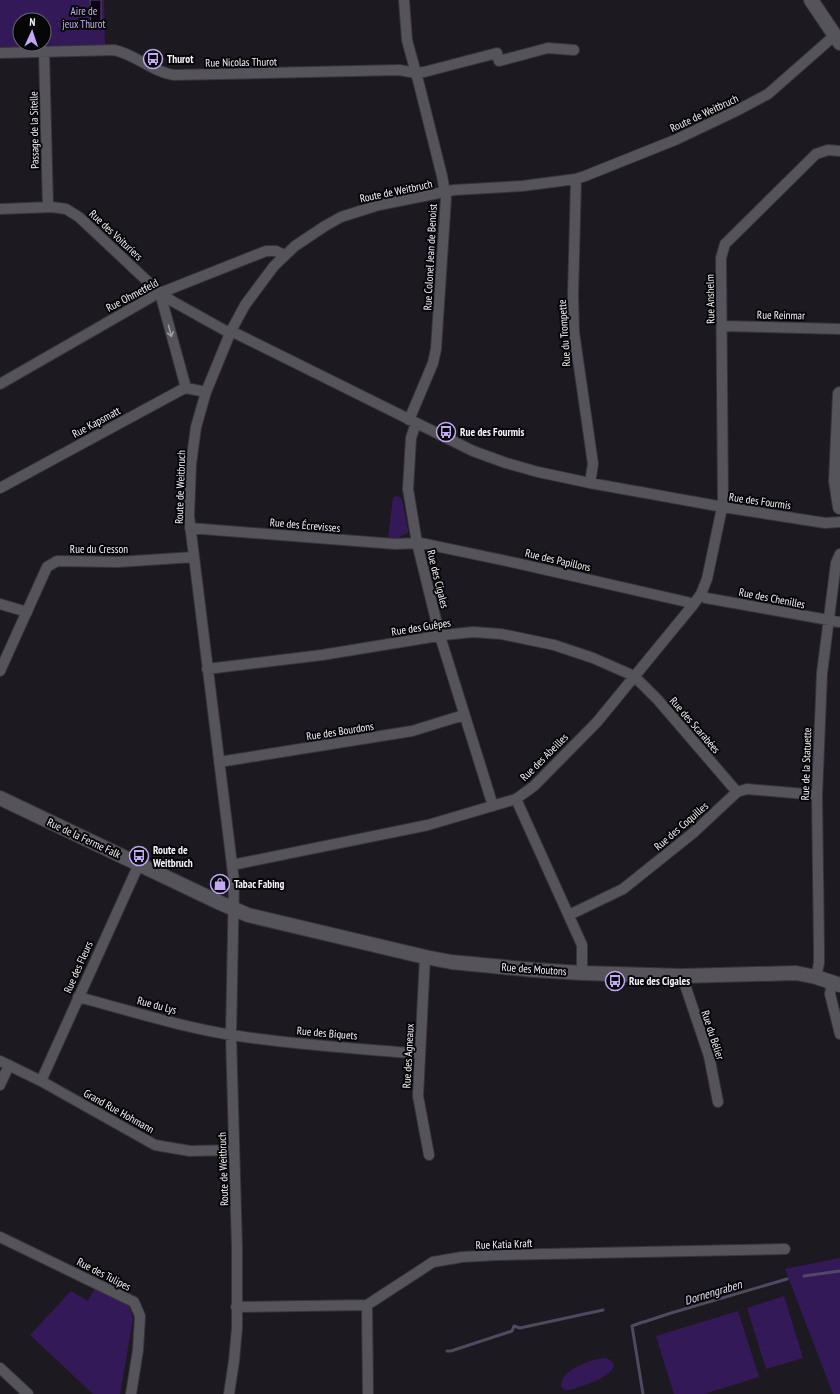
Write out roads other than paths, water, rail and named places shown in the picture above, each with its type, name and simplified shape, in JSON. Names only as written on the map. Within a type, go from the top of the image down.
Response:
[{"type":"street","name":"Rue Colonel Jean de Benoist","points":[[404,0],[407,40],[445,192],[436,349],[433,363],[412,421]]},
{"type":"street","points":[[811,0],[837,39]]},
{"type":"street","name":"Route de Weitbruch","points":[[229,1394],[235,1348],[237,1248],[231,1035],[234,881],[189,516],[191,464],[196,427],[206,392],[231,331],[245,304],[284,255],[308,236],[341,217],[379,204],[445,192],[467,189],[522,186],[576,179],[674,140],[736,111],[768,94],[837,39]]},
{"type":"street","points":[[416,73],[496,53],[499,61],[548,48],[574,50]]},
{"type":"street","name":"Rue Nicolas Thurot","points":[[52,52],[116,51],[164,73],[174,75],[399,70],[416,73]]},
{"type":"street","name":"Rue Nicolas Thurot","points":[[0,52],[12,52]]},
{"type":"street","name":"Passage de la Sitelle","points":[[44,52],[48,208]]},
{"type":"street","name":"Rue Anshelm","points":[[722,507],[721,258],[725,244],[816,154],[828,150],[840,151]]},
{"type":"street","name":"Rue du Trompette","points":[[576,179],[573,296],[574,332],[593,464],[590,483]]},
{"type":"street","name":"Rue des Voituriers","points":[[0,209],[66,209],[80,217],[160,293],[226,331],[231,331]]},
{"type":"street","name":"Rue Ohmetfeld","points":[[0,384],[160,293],[266,251],[276,251],[284,255]]},
{"type":"street","points":[[160,293],[186,388],[206,392]]},
{"type":"street","name":"Rue Reinmar","points":[[722,326],[840,329]]},
{"type":"street","name":"Rue des Fourmis","points":[[231,331],[473,451],[506,463],[538,472],[590,483],[722,507],[825,523],[840,522]]},
{"type":"street","name":"Rue Kapsmatt","points":[[0,488],[186,388]]},
{"type":"street","points":[[840,394],[836,481],[840,507]]},
{"type":"street","name":"Rue des Cigales","points":[[412,421],[408,489],[417,543],[440,636],[493,806]]},
{"type":"street","name":"Rue des Abeilles","points":[[232,865],[428,825],[516,799],[534,786],[597,722],[701,594],[707,579],[722,507]]},
{"type":"street","name":"Rue des Écrevisses","points":[[190,528],[395,544],[417,543]]},
{"type":"street","name":"Rue des Papillons","points":[[417,543],[523,564],[687,602],[693,605]]},
{"type":"street","name":"Rue de la Statuette","points":[[816,977],[819,963],[817,795],[822,673],[836,563],[840,554]]},
{"type":"street","name":"Rue du Cresson","points":[[0,671],[47,567],[57,561],[118,562],[194,557]]},
{"type":"street","name":"Rue des Chenilles","points":[[701,594],[706,598],[840,622]]},
{"type":"street","points":[[0,604],[27,612]]},
{"type":"street","name":"Rue des Guêpes","points":[[207,669],[322,655],[473,632],[501,634],[554,644],[593,658],[634,676]]},
{"type":"street","name":"Rue des Scarabées","points":[[634,676],[658,700],[737,792]]},
{"type":"street","name":"Rue des Bourdons","points":[[219,762],[412,731],[464,715]]},
{"type":"street","points":[[737,792],[747,789],[817,795]]},
{"type":"street","name":"Rue des Coquilles","points":[[569,915],[623,889],[694,833],[737,792]]},
{"type":"street","name":"Rue de la Ferme Falk","points":[[0,798],[233,909]]},
{"type":"street","points":[[516,799],[582,945],[582,973]]},
{"type":"street","name":"Rue des Fleurs","points":[[41,1081],[138,864]]},
{"type":"street","name":"Rue des Moutons","points":[[233,909],[248,915],[425,957],[459,963],[582,973],[682,976],[789,973],[816,977],[836,984]]},
{"type":"street","name":"Rue des Agneaux","points":[[425,957],[418,1096],[429,1155]]},
{"type":"street","name":"Rue du Bélier","points":[[682,976],[709,1056],[718,1102]]},
{"type":"street","points":[[836,984],[830,994],[840,1034]]},
{"type":"street","name":"Rue du Lys","points":[[78,997],[185,1025],[231,1035]]},
{"type":"street","name":"Rue des Biquets","points":[[231,1035],[268,1040],[420,1054]]},
{"type":"street","points":[[0,1085],[4,1063]]},
{"type":"street","name":"Grand Rue Hohmann","points":[[4,1063],[41,1081],[155,1144],[190,1151],[234,1150]]},
{"type":"street","name":"Rue des Tulipes","points":[[0,1236],[134,1302],[140,1316],[138,1350],[131,1394]]},
{"type":"street","name":"Rue Katia Kraft","points":[[367,1305],[434,1262],[462,1257],[785,1249]]},
{"type":"street","points":[[236,1307],[367,1305],[368,1394]]},
{"type":"street","points":[[0,1368],[28,1394]]},
{"type":"waterway","points":[[804,1276],[840,1271]]},
{"type":"waterway","name":"Dornengraben","points":[[644,1322],[787,1279]]},
{"type":"waterway","points":[[447,1351],[512,1331],[514,1326],[520,1328],[603,1310]]},
{"type":"waterway","name":"Dornengraben","points":[[643,1322],[632,1326],[643,1394]]},
{"type":"place","name":"Thurot","points":[[153,59]]},
{"type":"place","name":"Rue des Fourmis","points":[[446,432]]},
{"type":"place","name":"Route de Weitbruch","points":[[139,856]]},
{"type":"place","name":"Tabac Fabing","points":[[220,884]]},
{"type":"place","name":"Rue des Cigales","points":[[615,981]]},
{"type":"park label","name":"Aire de jeux Thurot","points":[[84,17]]}]
